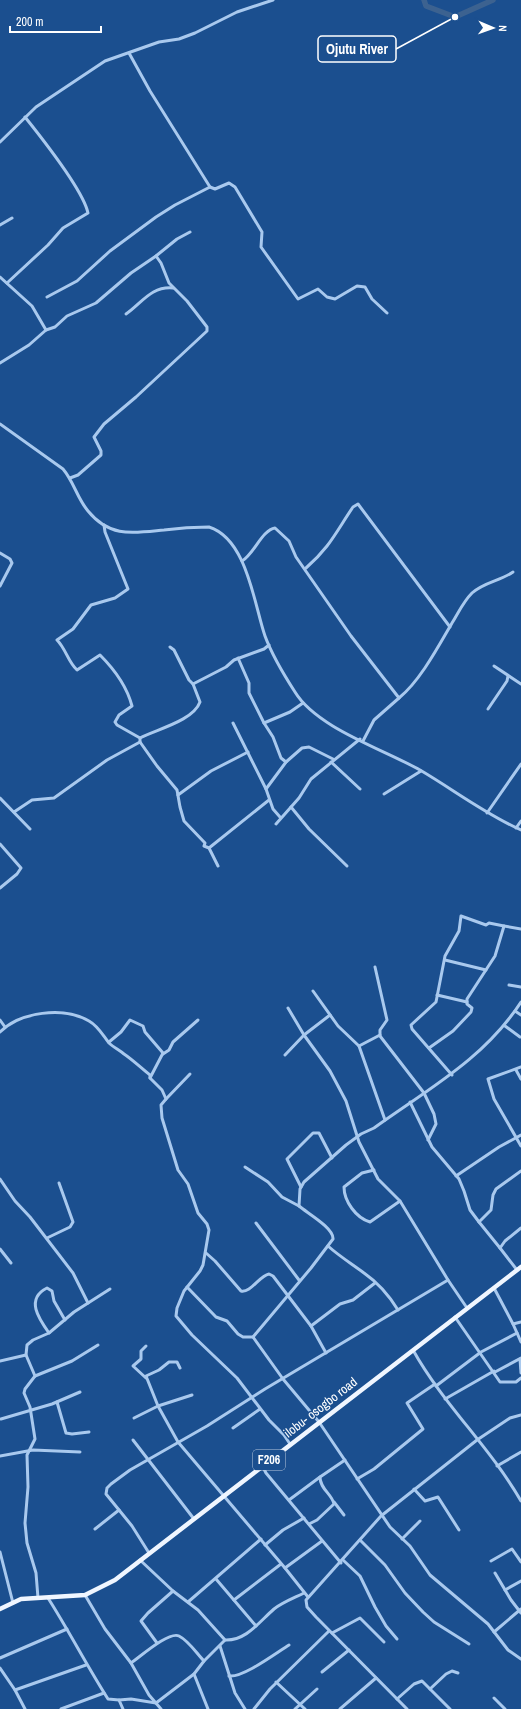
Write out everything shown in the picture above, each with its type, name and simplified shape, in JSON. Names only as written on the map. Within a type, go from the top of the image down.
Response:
[{"type":"main road","name":"ilobu- osogbo road","points":[[0,1609],[21,1599],[85,1595],[115,1580],[519,1268]]},
{"type":"street","points":[[0,142],[36,106],[88,71],[105,62],[159,42],[179,39],[217,24],[237,12],[273,0]]},
{"type":"street","points":[[129,53],[150,91],[210,187],[215,189],[228,183],[235,187],[262,232],[261,247],[298,299],[318,289],[327,297],[334,299],[357,286],[365,287],[372,299],[387,314]]},
{"type":"street","points":[[6,283],[48,245],[63,228],[88,213],[86,204],[25,117]]},
{"type":"street","points":[[47,297],[77,281],[110,251],[156,217],[175,205],[210,187]]},
{"type":"street","points":[[0,225],[12,218]]},
{"type":"street","points":[[0,363],[29,345],[46,330],[55,327],[66,316],[96,303],[131,273],[177,239],[190,232]]},
{"type":"street","points":[[70,478],[78,475],[101,455],[101,451],[94,437],[104,424],[142,393],[207,331],[207,327],[193,308],[174,288],[156,256]]},
{"type":"street","points":[[0,276],[32,306],[46,330]]},
{"type":"street","points":[[126,314],[143,299],[162,287],[174,288]]},
{"type":"street","points":[[0,424],[54,462],[70,478],[87,510],[104,525],[115,530],[136,533],[209,527],[216,529],[224,536],[242,561],[269,644],[303,703],[318,717],[421,771],[475,803],[487,814],[521,830]]},
{"type":"street","points":[[306,568],[321,555],[333,541],[354,507],[358,504],[450,627]]},
{"type":"street","points":[[104,525],[105,532],[128,589],[123,594],[115,598],[91,606],[73,629],[57,640],[62,644],[72,664],[77,670],[86,666],[99,655],[118,677],[132,706],[119,715],[115,722],[117,725],[140,740],[157,766],[177,790],[184,821],[204,844],[204,846],[209,848],[218,866]]},
{"type":"street","points":[[242,561],[274,527],[289,540],[296,557],[306,568],[351,636],[399,698]]},
{"type":"street","points":[[0,553],[10,559],[12,563],[0,586]]},
{"type":"street","points":[[276,824],[280,817],[291,807],[311,779],[332,760],[361,740],[374,720],[399,698],[430,660],[460,608],[473,592],[491,582],[505,578],[513,572]]},
{"type":"street","points":[[193,684],[226,667],[234,660],[264,649],[269,644]]},
{"type":"street","points":[[14,812],[32,800],[54,798],[107,760],[140,740],[175,723],[195,710],[200,702],[193,684],[189,680],[174,650],[170,647]]},
{"type":"street","points":[[238,658],[249,683],[249,693],[273,737],[281,758],[286,762]]},
{"type":"street","points":[[494,666],[521,684]]},
{"type":"street","points":[[488,709],[507,681],[508,676]]},
{"type":"street","points":[[264,723],[290,712],[303,703]]},
{"type":"street","points":[[233,723],[266,789],[269,800],[280,817]]},
{"type":"street","points":[[266,789],[286,762],[305,746],[332,760],[360,788]]},
{"type":"street","points":[[178,795],[211,771],[248,752]]},
{"type":"street","points":[[487,814],[521,764]]},
{"type":"street","points":[[384,794],[421,771]]},
{"type":"street","points":[[0,798],[30,829]]},
{"type":"street","points":[[209,848],[269,800]]},
{"type":"street","points":[[291,807],[309,828],[347,866]]},
{"type":"street","points":[[516,828],[521,821]]},
{"type":"street","points":[[0,844],[20,868],[17,874],[0,888]]},
{"type":"street","points":[[452,1075],[410,1025],[436,1002],[445,960],[459,931],[461,916],[486,925],[489,923],[521,929]]},
{"type":"street","points":[[467,1002],[495,956],[504,926]]},
{"type":"street","points":[[445,960],[486,970]]},
{"type":"street","points":[[375,967],[387,1020],[380,1030],[380,1035],[424,1093],[436,1120],[428,1140]]},
{"type":"street","points":[[509,985],[521,987]]},
{"type":"street","points":[[313,991],[338,1026],[359,1046],[385,1120]]},
{"type":"street","points":[[429,1048],[467,1018],[472,1009],[467,1002],[437,995]]},
{"type":"street","points":[[301,1187],[332,1158],[358,1137],[452,1075],[494,1037],[521,1002]]},
{"type":"street","points":[[288,1008],[304,1035],[330,1072],[346,1101],[359,1142],[378,1179],[400,1201],[448,1280],[467,1308]]},
{"type":"street","points":[[515,1011],[521,1015]]},
{"type":"street","points":[[0,1032],[5,1026],[23,1018],[53,1012],[64,1013],[89,1021],[106,1036],[109,1042],[150,1075],[150,1078],[162,1090],[166,1099]]},
{"type":"street","points":[[285,1055],[304,1035],[330,1015]]},
{"type":"street","points":[[0,1020],[5,1026]]},
{"type":"street","points":[[109,1042],[121,1032],[128,1021],[134,1020],[143,1026],[145,1032],[163,1054]]},
{"type":"street","points":[[150,1078],[163,1054],[169,1050],[173,1042],[198,1020]]},
{"type":"street","points":[[504,1026],[520,1037]]},
{"type":"street","points":[[359,1046],[380,1035]]},
{"type":"street","points":[[521,1067],[488,1079],[494,1099],[521,1146]]},
{"type":"street","points":[[516,1070],[521,1079]]},
{"type":"street","points":[[190,1074],[161,1105],[162,1118],[178,1170],[188,1184],[198,1213],[209,1227],[206,1253],[200,1271],[187,1287],[177,1308],[178,1319],[192,1335],[237,1378],[260,1409],[284,1435],[290,1444]]},
{"type":"street","points":[[410,1102],[428,1140],[438,1156],[456,1176],[464,1191],[470,1210],[500,1248],[519,1268]]},
{"type":"street","points":[[299,1206],[301,1187],[287,1160],[312,1133],[319,1133],[332,1158]]},
{"type":"street","points":[[456,1176],[499,1147],[521,1135]]},
{"type":"street","points":[[245,1167],[268,1182],[282,1197],[299,1206],[332,1232],[333,1239],[253,1337]]},
{"type":"street","points":[[374,1170],[362,1173],[344,1187],[347,1200],[356,1213],[370,1222],[400,1201]]},
{"type":"street","points":[[479,1222],[492,1207],[493,1195],[496,1189],[521,1171]]},
{"type":"street","points":[[0,1179],[22,1211],[30,1217],[73,1273],[88,1303]]},
{"type":"street","points":[[47,1238],[70,1227],[73,1222],[59,1183]]},
{"type":"street","points":[[256,1223],[299,1280]]},
{"type":"street","points":[[500,1248],[505,1241],[521,1228]]},
{"type":"street","points":[[328,1246],[339,1256],[366,1274],[391,1299],[398,1310]]},
{"type":"street","points":[[0,1248],[10,1263]]},
{"type":"street","points":[[206,1253],[215,1260],[242,1291],[246,1291],[264,1275],[269,1274],[273,1276],[311,1326],[326,1353]]},
{"type":"street","points":[[149,1553],[120,1510],[106,1494],[107,1488],[130,1470],[207,1426],[252,1397],[448,1280]]},
{"type":"street","points":[[311,1326],[340,1304],[353,1300],[375,1283]]},
{"type":"street","points":[[187,1287],[216,1317],[227,1321],[238,1334],[242,1337],[253,1337]]},
{"type":"street","points":[[49,1333],[35,1309],[35,1299],[42,1291],[47,1288],[52,1291],[54,1301],[65,1320]]},
{"type":"street","points":[[494,1288],[514,1324],[521,1342]]},
{"type":"street","points":[[35,1376],[26,1355],[26,1347],[29,1342],[49,1333],[88,1303],[110,1290]]},
{"type":"street","points":[[455,1317],[502,1383],[516,1382],[521,1378]]},
{"type":"street","points":[[514,1324],[521,1322]]},
{"type":"street","points":[[357,1478],[374,1469],[423,1429],[407,1403],[481,1352],[517,1333]]},
{"type":"street","points":[[253,1337],[283,1379],[319,1422],[382,1516],[430,1575],[484,1621],[508,1650],[520,1657]]},
{"type":"street","points":[[38,1598],[36,1573],[26,1538],[25,1510],[28,1487],[27,1455],[29,1450],[34,1445],[35,1439],[30,1410],[24,1393],[25,1388],[35,1376],[72,1361],[98,1345]]},
{"type":"street","points":[[146,1346],[141,1350],[141,1359],[133,1366],[146,1378],[158,1406],[178,1442],[261,1539],[308,1597]]},
{"type":"street","points":[[413,1350],[435,1385],[497,1466],[521,1501]]},
{"type":"street","points":[[0,1361],[26,1355]]},
{"type":"street","points":[[446,1399],[521,1358],[521,1373]]},
{"type":"street","points":[[146,1378],[169,1362],[177,1362],[180,1368]]},
{"type":"street","points":[[1,1419],[57,1402],[80,1392]]},
{"type":"street","points":[[134,1418],[158,1406],[192,1395]]},
{"type":"street","points":[[57,1402],[66,1433],[72,1434],[89,1432]]},
{"type":"street","points":[[233,1428],[260,1409]]},
{"type":"street","points":[[407,1709],[307,1607],[306,1600],[382,1516],[477,1440],[510,1418],[521,1415]]},
{"type":"street","points":[[134,1440],[147,1460],[194,1519]]},
{"type":"street","points":[[0,1456],[29,1450],[80,1452]]},
{"type":"street","points":[[497,1466],[521,1452]]},
{"type":"street","points":[[289,1500],[345,1460]]},
{"type":"street","points":[[262,1466],[341,1563]]},
{"type":"street","points":[[320,1477],[322,1487],[344,1515]]},
{"type":"street","points":[[414,1489],[425,1501],[438,1497],[458,1530]]},
{"type":"street","points":[[309,1524],[317,1520],[333,1506],[334,1502]]},
{"type":"street","points":[[95,1530],[120,1510]]},
{"type":"street","points":[[265,1545],[283,1530],[304,1518]]},
{"type":"street","points":[[402,1539],[420,1521]]},
{"type":"street","points":[[188,1602],[261,1539]]},
{"type":"street","points":[[360,1540],[385,1565],[412,1602],[434,1622],[469,1644]]},
{"type":"street","points":[[284,1568],[322,1541]]},
{"type":"street","points":[[491,1561],[512,1549],[521,1562]]},
{"type":"street","points":[[0,1554],[13,1602]]},
{"type":"street","points":[[140,1560],[173,1591],[188,1602],[225,1640]]},
{"type":"street","points":[[343,1560],[360,1576],[386,1626],[397,1639]]},
{"type":"street","points":[[234,1600],[281,1564]]},
{"type":"street","points":[[494,1632],[520,1611],[495,1573]]},
{"type":"street","points":[[216,1579],[256,1626]]},
{"type":"street","points":[[505,1590],[521,1581]]},
{"type":"street","points":[[157,1643],[141,1621],[148,1612],[173,1591]]},
{"type":"street","points":[[48,1598],[86,1665],[109,1700],[131,1699],[156,1703],[194,1674],[204,1661],[225,1640],[239,1638],[256,1626],[274,1609],[289,1599],[304,1592]]},
{"type":"street","points":[[85,1595],[105,1629],[131,1663],[149,1695],[161,1709]]},
{"type":"street","points":[[254,1709],[276,1682],[331,1632],[360,1618],[384,1642]]},
{"type":"street","points":[[0,1658],[66,1629]]},
{"type":"street","points":[[131,1663],[157,1643],[170,1636],[179,1636],[204,1661]]},
{"type":"street","points":[[229,1676],[235,1676],[245,1672],[289,1645]]},
{"type":"street","points":[[220,1646],[235,1692],[246,1709]]},
{"type":"street","points":[[322,1672],[349,1650]]},
{"type":"street","points":[[15,1690],[86,1665]]},
{"type":"street","points":[[0,1668],[15,1690],[24,1709]]},
{"type":"street","points":[[430,1689],[448,1672],[452,1671],[458,1673]]},
{"type":"street","points":[[194,1674],[207,1708]]},
{"type":"street","points":[[340,1709],[376,1678]]},
{"type":"street","points":[[397,1699],[419,1681],[430,1689],[450,1709]]},
{"type":"street","points":[[276,1682],[305,1709]]},
{"type":"street","points":[[295,1709],[317,1689]]},
{"type":"street","points":[[61,1709],[104,1694]]},
{"type":"street","points":[[494,1698],[505,1709]]},
{"type":"street","points":[[119,1700],[123,1709]]},
{"type":"waterway","points":[[424,0],[426,6],[455,17],[493,0]]},
{"type":"place","name":"Ojutu River","points":[[455,17]]}]
